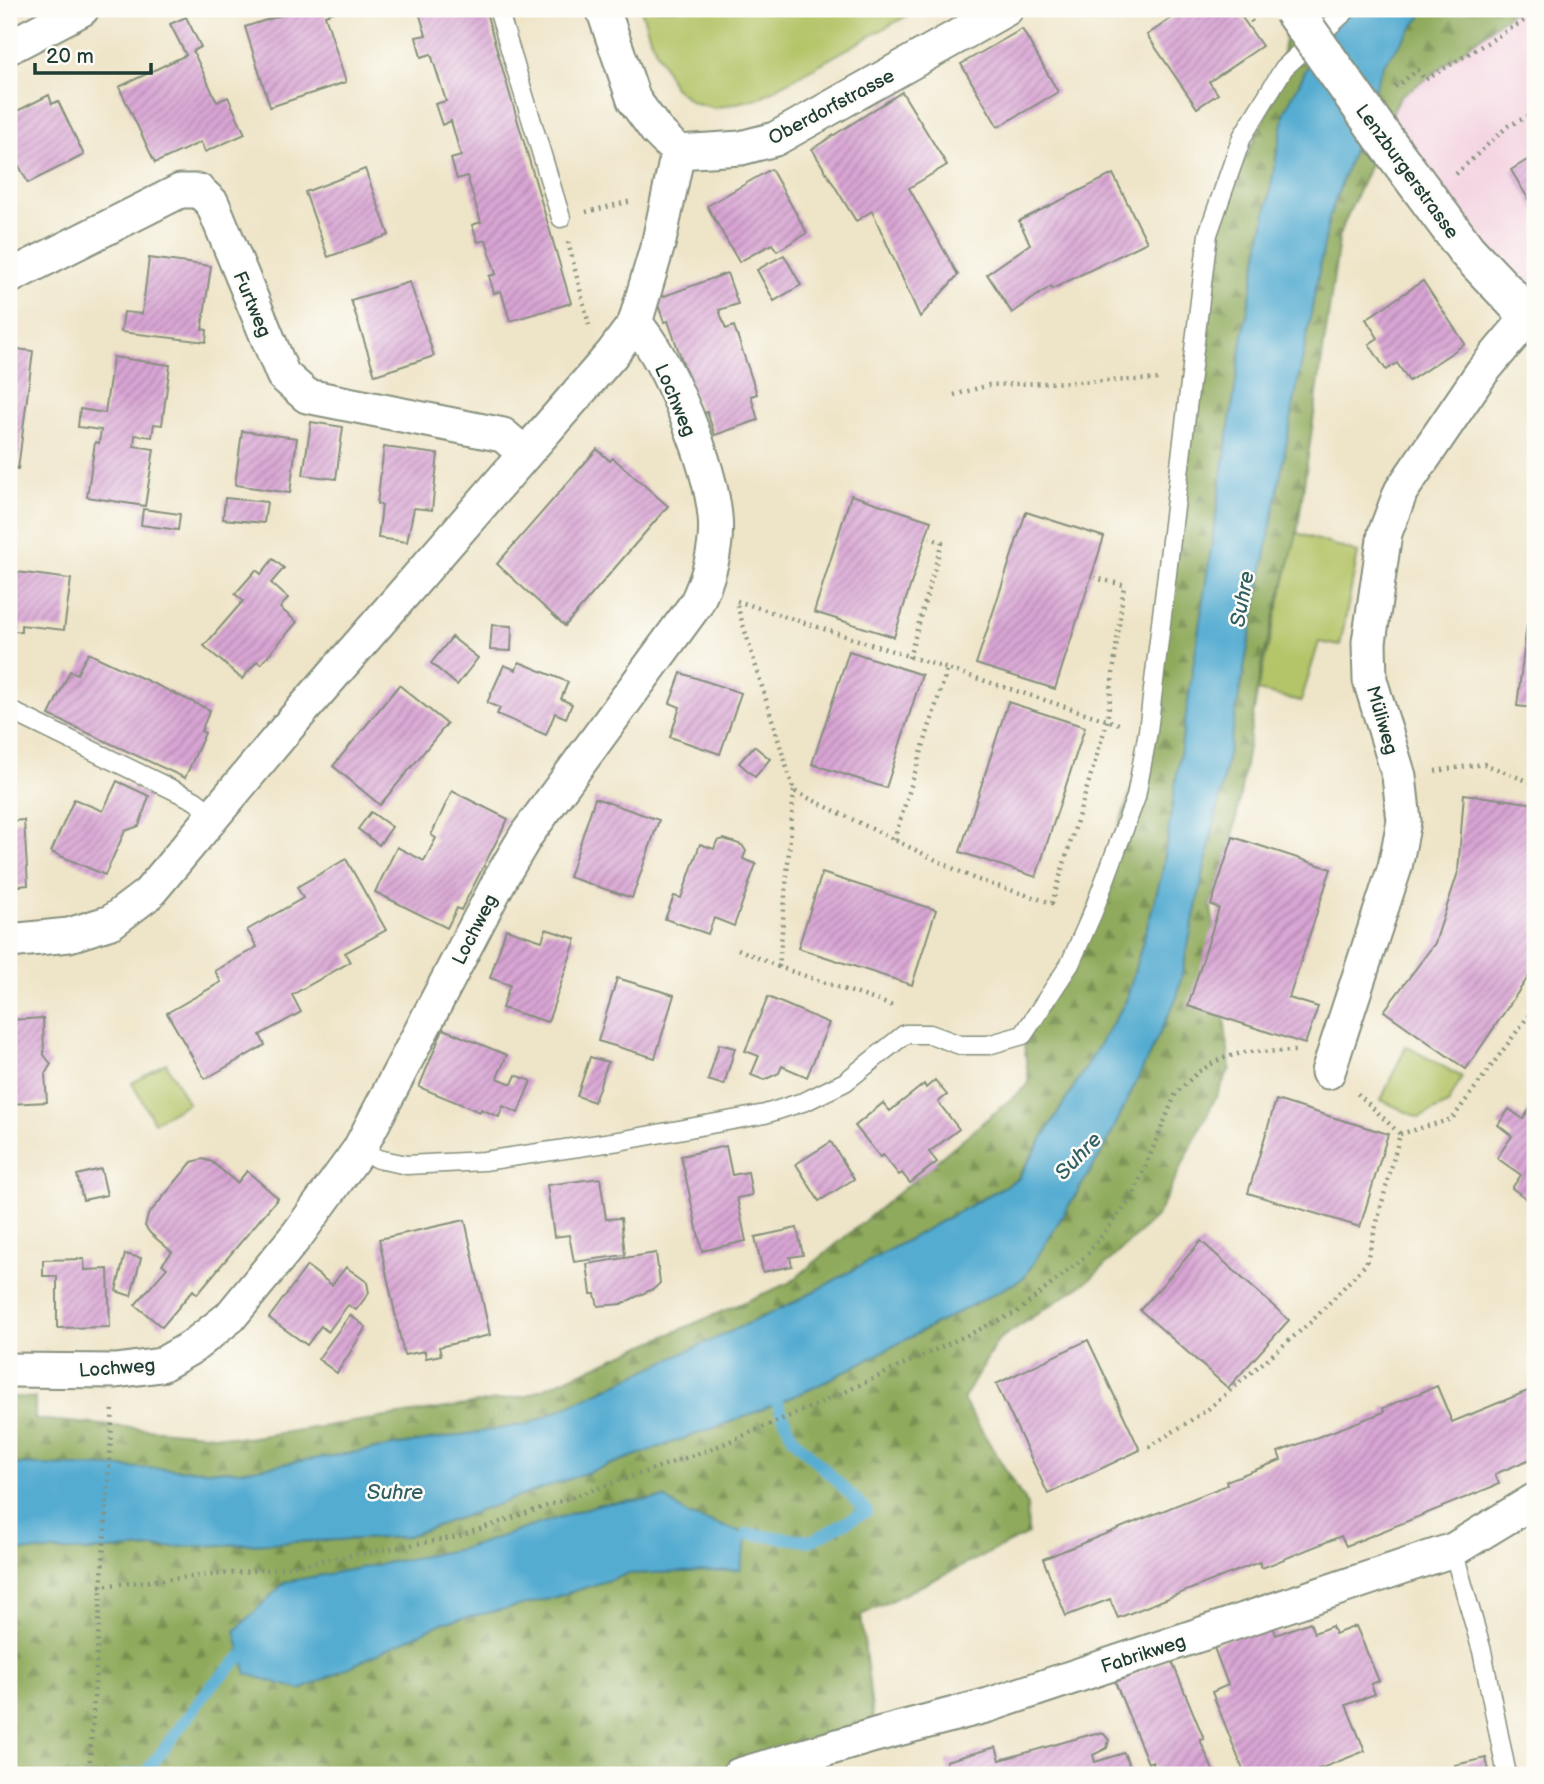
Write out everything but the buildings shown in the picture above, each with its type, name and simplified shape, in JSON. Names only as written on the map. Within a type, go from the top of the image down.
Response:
[{"type":"main road","name":"Lenzburgerstrasse","points":[[1292,9],[1425,198],[1531,320]]},
{"type":"street","points":[[9,47],[82,9]]},
{"type":"street","points":[[9,941],[69,935],[111,922],[148,894],[524,453],[612,354],[635,323],[678,152],[656,130],[634,100],[603,9]]},
{"type":"street","name":"Oberdorfstrasse","points":[[678,152],[713,152],[775,139],[1006,9]]},
{"type":"street","name":"Furtweg","points":[[9,277],[180,191],[199,191],[212,203],[283,374],[307,396],[503,435],[524,453]]},
{"type":"street","name":"Müliweg","points":[[1338,1071],[1401,842],[1404,809],[1399,776],[1370,680],[1369,642],[1390,513],[1401,491],[1482,372],[1531,320]]},
{"type":"street","name":"Lochweg","points":[[9,1370],[116,1371],[161,1365],[192,1347],[230,1317],[298,1234],[359,1150],[502,876],[527,834],[696,604],[707,581],[716,518],[710,483],[663,367],[647,337],[635,323]]},
{"type":"street","name":"Fabrikweg","points":[[739,1775],[815,1764],[1453,1550],[1535,1500]]},
{"type":"lane","points":[[498,9],[561,218]]},
{"type":"lane","points":[[359,1150],[378,1159],[407,1165],[484,1161],[619,1141],[765,1114],[806,1101],[845,1082],[905,1034],[930,1034],[960,1045],[988,1045],[1023,1035],[1070,964],[1093,912],[1136,797],[1148,731],[1208,234],[1242,136],[1284,68],[1348,9]]},
{"type":"lane","points":[[9,710],[194,800],[214,815]]},
{"type":"lane","points":[[1453,1550],[1482,1651],[1507,1775]]},
{"type":"path","points":[[780,9],[783,16]]},
{"type":"path","points":[[1390,91],[1418,70],[1424,80],[1535,13]]},
{"type":"path","points":[[1425,198],[1508,126],[1535,113]]},
{"type":"path","points":[[612,354],[592,334],[561,218],[670,191]]},
{"type":"path","points":[[954,395],[989,385],[1189,380]]},
{"type":"path","points":[[909,658],[942,542],[930,538]]},
{"type":"path","points":[[794,791],[975,879],[1052,903],[1107,722],[1124,585],[1095,578]]},
{"type":"path","points":[[707,581],[720,586],[736,601],[1107,722]]},
{"type":"path","points":[[736,601],[794,791],[779,967]]},
{"type":"path","points":[[894,840],[947,670]]},
{"type":"path","points":[[1399,776],[1485,764],[1535,784]]},
{"type":"path","points":[[738,949],[779,967],[933,1020],[930,1034]]},
{"type":"path","points":[[1400,1134],[1452,1119],[1535,1007]]},
{"type":"path","points":[[99,1586],[273,1569],[457,1537],[752,1432],[1017,1312],[1085,1257],[1133,1196],[1176,1093],[1198,1072],[1220,1059],[1245,1052],[1338,1071],[1400,1134]]},
{"type":"path","points":[[1149,1447],[1208,1410],[1312,1321],[1366,1264],[1400,1134]]},
{"type":"path","points":[[89,1775],[99,1586],[116,1371]]},
{"type":"shaded area","points":[[1516,9],[1535,9],[1535,315],[1382,136],[1400,96],[1425,80]]},
{"type":"green space","points":[[641,9],[919,9],[759,98],[715,108],[692,102],[674,87],[650,38]]},
{"type":"green space","points":[[1290,9],[1337,9],[1285,111],[1243,335],[1162,874],[1126,1001],[1017,1179],[795,1302],[529,1424],[240,1471],[9,1464],[9,1397],[35,1398],[35,1419],[247,1438],[526,1396],[791,1282],[1029,1084],[1023,1035],[1070,964],[1154,726],[1176,477],[1222,206],[1276,95]]},
{"type":"green space","points":[[1427,9],[1516,9],[1425,80],[1400,96],[1340,233],[1297,533],[1262,663],[1233,837],[1211,905],[1230,1068],[1157,1216],[1089,1280],[998,1340],[963,1400],[1027,1505],[1028,1534],[861,1615],[875,1735],[739,1775],[9,1775],[9,1551],[83,1551],[405,1537],[739,1419],[813,1388],[1024,1278],[1104,1149],[1177,997],[1219,801],[1329,218],[1383,65]],"holes":[[[665,1498],[688,1515],[748,1534],[740,1569],[628,1574],[549,1599],[441,1623],[301,1690],[466,1548],[600,1504]]]},
{"type":"green space","points":[[1297,533],[1358,553],[1340,646],[1319,642],[1301,701],[1257,691]]},
{"type":"green space","points":[[1406,1046],[1462,1077],[1448,1104],[1419,1118],[1381,1100]]},
{"type":"green space","points":[[166,1063],[188,1103],[154,1122],[132,1083]]},
{"type":"water","name":"Suhre","points":[[1337,9],[1427,9],[1383,65],[1329,218],[1219,801],[1177,997],[1104,1149],[1024,1278],[813,1388],[739,1419],[405,1537],[83,1551],[9,1551],[9,1464],[240,1471],[529,1424],[795,1302],[1018,1179],[1126,1001],[1162,874],[1243,335],[1285,111]]},
{"type":"water","points":[[665,1498],[688,1515],[748,1534],[740,1570],[628,1574],[549,1599],[442,1623],[301,1690],[247,1674],[235,1631],[285,1582],[466,1548],[600,1504]]},
{"type":"waterway","points":[[748,1534],[811,1541],[867,1511],[793,1438],[771,1389]]},
{"type":"waterway","points":[[123,1775],[145,1774],[210,1687],[242,1656]]}]
